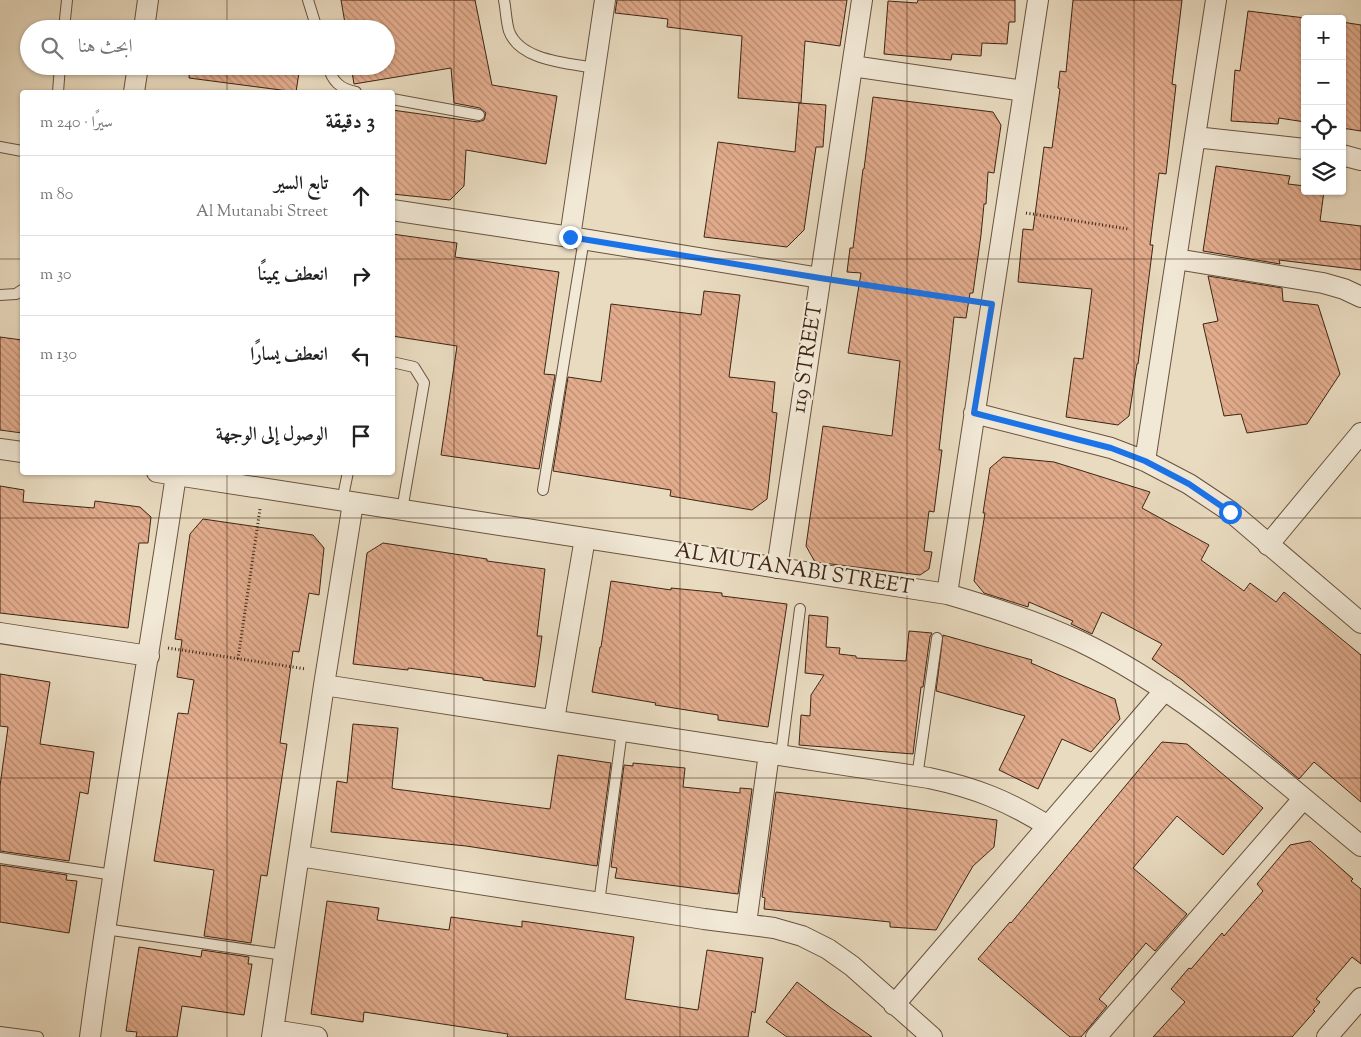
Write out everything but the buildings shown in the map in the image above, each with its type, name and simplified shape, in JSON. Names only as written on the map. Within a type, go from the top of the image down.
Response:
[{"type":"street","points":[[145,20],[148,0]]},
{"type":"street","points":[[577,238],[595,68],[605,0]]},
{"type":"street","name":"119 STREET","points":[[777,568],[862,0]]},
{"type":"street","points":[[947,594],[1038,0]]},
{"type":"street","points":[[1145,461],[1216,0]]},
{"type":"street","points":[[852,66],[1024,91]]},
{"type":"street","points":[[134,90],[137,75]]},
{"type":"street","points":[[1195,137],[1301,149]]},
{"type":"street","points":[[1346,156],[1361,160]]},
{"type":"street","points":[[395,210],[820,278]]},
{"type":"street","points":[[1176,259],[1323,283],[1344,289],[1361,297]]},
{"type":"street","points":[[974,413],[1111,448],[1145,461],[1189,484],[1222,506],[1361,623]]},
{"type":"street","points":[[1268,544],[1361,433]]},
{"type":"street","points":[[0,449],[20,452]]},
{"type":"street","name":"AL MUTANABI STREET","points":[[171,475],[947,594],[1035,622],[1080,641],[1123,664],[1165,690],[1236,743],[1361,846]]},
{"type":"street","points":[[90,1037],[105,929],[176,476]]},
{"type":"street","points":[[317,1037],[272,1033],[325,679],[347,502]]},
{"type":"street","points":[[554,720],[585,538]]},
{"type":"street","points":[[0,633],[150,650]]},
{"type":"street","points":[[325,679],[554,720],[917,776],[961,785],[992,796],[1021,809],[1048,826]]},
{"type":"street","points":[[894,1005],[1165,690]]},
{"type":"street","points":[[746,924],[775,754]]},
{"type":"street","points":[[1096,1037],[1303,799]]},
{"type":"street","points":[[300,856],[704,919],[774,928],[802,936],[828,949],[852,966],[932,1037]]},
{"type":"street","points":[[1328,1037],[1361,998]]},
{"type":"lane","points":[[65,20],[67,0]]},
{"type":"lane","points":[[308,0],[314,20]]},
{"type":"lane","points":[[504,0],[510,32],[522,48],[530,54],[595,68]]},
{"type":"lane","points":[[58,90],[59,75]]},
{"type":"lane","points":[[331,75],[338,85],[345,90]]},
{"type":"lane","points":[[395,100],[479,115]]},
{"type":"lane","points":[[0,147],[20,151]]},
{"type":"lane","points":[[543,490],[577,238]]},
{"type":"lane","points":[[0,295],[16,294],[20,291]]},
{"type":"lane","points":[[395,363],[414,368],[424,383],[402,510]]},
{"type":"lane","points":[[347,502],[348,475]]},
{"type":"lane","points":[[775,754],[800,609]]},
{"type":"lane","points":[[917,776],[936,638]]},
{"type":"lane","points":[[599,903],[622,731]]},
{"type":"lane","points":[[0,858],[114,874]]},
{"type":"lane","points":[[105,929],[284,955]]},
{"type":"lane","points":[[0,1032],[38,1037]]},
{"type":"path","points":[[1006,210],[1128,229]]},
{"type":"path","points":[[820,278],[992,304]]},
{"type":"path","points":[[238,659],[263,489]]},
{"type":"path","points":[[150,650],[238,659],[325,679]]},
{"type":"route","points":[[570,237],[992,304],[974,413],[1111,448],[1145,461],[1189,484],[1230,512]]}]
